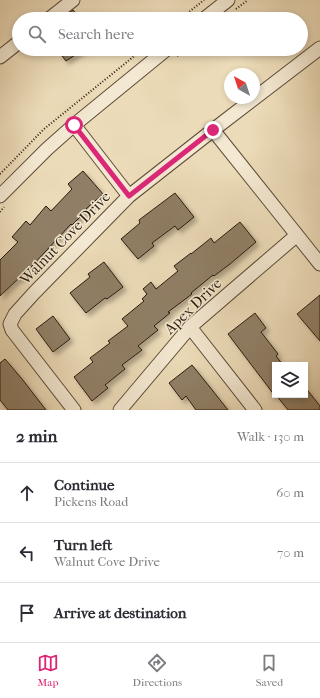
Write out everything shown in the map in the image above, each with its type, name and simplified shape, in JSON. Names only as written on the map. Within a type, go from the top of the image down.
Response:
[{"type":"street","points":[[58,12],[73,0]]},
{"type":"street","points":[[213,12],[228,0]]},
{"type":"street","points":[[0,57],[12,48]]},
{"type":"street","name":"Walnut Cove Drive","points":[[74,410],[12,330],[10,324],[15,314],[129,196],[320,48]]},
{"type":"street","points":[[0,196],[46,149],[158,56]]},
{"type":"street","points":[[74,125],[129,196]]},
{"type":"street","points":[[213,130],[320,264]]},
{"type":"street","name":"Apex Drive","points":[[120,410],[190,327],[298,235]]},
{"type":"street","points":[[190,327],[255,410]]},
{"type":"path","points":[[189,12],[204,0]]},
{"type":"path","points":[[0,174],[44,129],[134,56]]},
{"type":"building","points":[[62,56],[74,56],[66,61]]},
{"type":"building","points":[[83,171],[103,194],[86,209],[87,210],[72,225],[71,224],[20,279],[19,278],[0,296],[0,260],[18,242],[12,237],[26,221],[30,225],[46,206],[51,211],[72,189],[68,184]]},
{"type":"building","points":[[175,193],[194,217],[178,230],[175,226],[152,243],[154,246],[138,259],[121,239],[140,223],[139,220]]},
{"type":"building","points":[[240,222],[256,242],[168,312],[170,313],[154,326],[158,330],[138,346],[142,350],[122,365],[125,369],[105,385],[108,388],[92,401],[74,377],[93,362],[90,358],[110,343],[108,341],[128,326],[122,319],[144,301],[142,299],[147,294],[143,289],[151,282],[156,289],[178,271],[174,266],[211,238],[214,243]]},
{"type":"building","points":[[104,262],[123,287],[107,299],[105,298],[86,313],[70,293],[90,277],[88,274]]},
{"type":"building","points":[[320,295],[320,341],[297,314]]},
{"type":"building","points":[[255,313],[266,328],[261,332],[278,354],[276,356],[281,362],[272,362],[272,392],[228,334]]},
{"type":"building","points":[[53,316],[70,339],[53,352],[36,329]]},
{"type":"building","points":[[5,359],[46,410],[8,410],[0,400],[0,363]]},
{"type":"building","points":[[192,365],[228,410],[196,410],[186,396],[182,400],[169,383]]},
{"type":"building","points":[[308,391],[320,406],[320,410],[288,410],[278,398],[308,398]]},
{"type":"route","points":[[74,125],[129,196],[213,130]]}]
